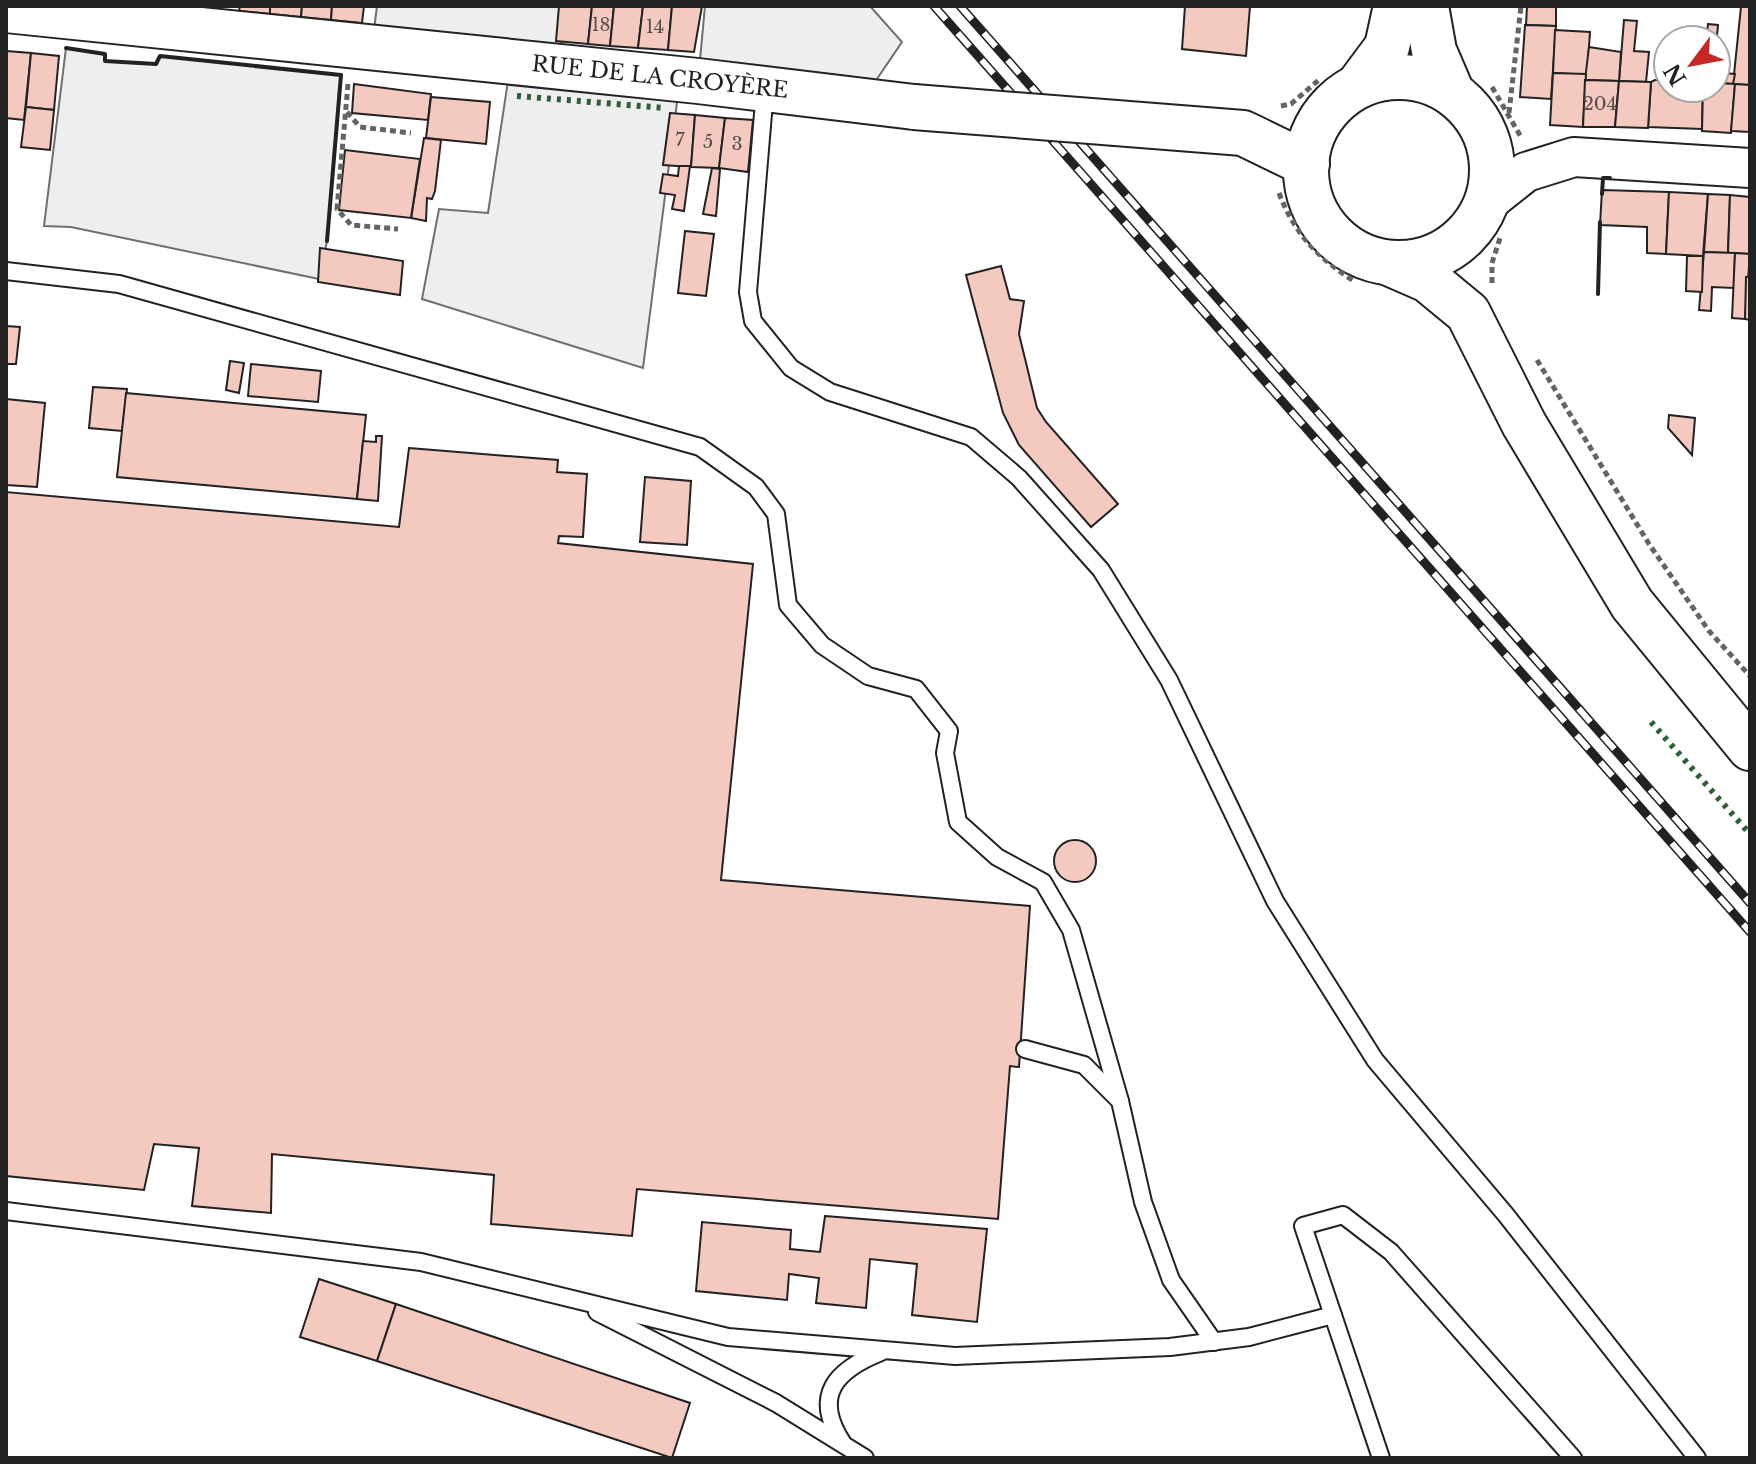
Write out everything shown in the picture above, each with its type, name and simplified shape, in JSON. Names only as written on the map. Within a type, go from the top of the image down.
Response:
[{"type":"main road","points":[[1358,86],[1387,47],[1396,6]]},
{"type":"main road","points":[[1426,6],[1434,51],[1452,93]]},
{"type":"main road","name":"RUE DE LA CROYÈRE","points":[[6,10],[766,88],[914,107],[1243,133],[1291,172]]},
{"type":"main road","points":[[1468,313],[1480,216],[1493,178],[1491,153],[1484,130],[1471,109],[1452,93],[1430,81],[1406,77],[1382,78],[1358,86],[1333,103],[1291,172],[1307,187],[1318,216],[1337,240],[1362,256],[1376,275],[1428,280],[1468,313],[1524,424],[1632,604],[1750,748]]},
{"type":"main road","points":[[1376,275],[1450,249],[1480,216]]},
{"type":"street","points":[[1480,216],[1526,172],[1574,157],[1750,168]]},
{"type":"lane","points":[[766,88],[748,292],[753,321],[791,368],[830,392],[971,437],[1019,478],[1101,570],[1169,680],[1275,901],[1375,1060],[1506,1215],[1697,1458]]},
{"type":"lane","points":[[6,271],[119,284],[548,402],[700,447],[756,487],[776,514],[788,605],[822,645],[868,676],[916,689],[949,731],[945,753],[958,822],[997,857],[1043,882],[1071,930],[1120,1101],[1143,1202],[1171,1280],[1214,1342]]},
{"type":"lane","points":[[1025,1049],[1084,1065],[1120,1101]]},
{"type":"lane","points":[[6,1211],[421,1262],[728,1337],[955,1356],[1170,1347],[1249,1337],[1333,1315]]},
{"type":"lane","points":[[1381,1458],[1303,1226],[1343,1215],[1391,1252],[1573,1458]]},
{"type":"lane","points":[[571,1299],[776,1403],[865,1458]]},
{"type":"lane","points":[[844,1445],[833,1427],[827,1408],[833,1385],[853,1363],[886,1350]]},
{"type":"path","points":[[1509,114],[1521,6]]},
{"type":"path","points":[[352,44],[337,209],[351,225],[398,229]]},
{"type":"path","points":[[346,111],[360,127],[411,133]]},
{"type":"path","points":[[1291,172],[1298,232],[1325,262],[1376,275]]},
{"type":"path","points":[[1534,357],[1543,366],[1584,441],[1649,544],[1709,631],[1750,676]]},
{"type":"shaded area","points":[[377,6],[565,6],[559,66],[680,79],[643,368],[422,299],[439,209],[488,213],[511,61],[372,46]]},
{"type":"shaded area","points":[[705,6],[870,6],[902,42],[862,101],[698,81]]},
{"type":"shaded area","points":[[66,48],[105,54],[106,61],[155,64],[160,56],[341,75],[327,241],[319,279],[71,227],[44,226]]},
{"type":"building","points":[[240,6],[270,6],[270,14],[239,11]]},
{"type":"building","points":[[270,6],[302,6],[301,17],[270,14]]},
{"type":"building","points":[[302,6],[332,6],[331,20],[301,17]]},
{"type":"building","points":[[332,6],[364,6],[362,23],[331,20]]},
{"type":"building","points":[[559,6],[592,6],[588,44],[556,41]]},
{"type":"building","points":[[592,6],[614,6],[610,46],[588,44]]},
{"type":"building","points":[[614,6],[643,6],[638,48],[610,46]]},
{"type":"building","points":[[643,6],[672,6],[668,50],[638,48]]},
{"type":"building","points":[[672,6],[702,6],[694,52],[668,50]]},
{"type":"building","points":[[1185,6],[1250,6],[1246,56],[1182,49]]},
{"type":"building","points":[[1527,6],[1556,6],[1556,26],[1526,25]]},
{"type":"building","points":[[1750,6],[1750,85],[1733,84],[1741,7]]},
{"type":"building","points":[[1624,20],[1637,21],[1634,51],[1649,52],[1646,82],[1619,81]]},
{"type":"building","points":[[1525,25],[1556,26],[1551,99],[1520,97]]},
{"type":"building","points":[[1555,30],[1590,32],[1587,75],[1553,73]]},
{"type":"building","points":[[1589,47],[1621,52],[1619,81],[1585,80]]},
{"type":"building","points":[[6,51],[31,53],[24,120],[6,118]]},
{"type":"building","points":[[31,53],[59,56],[54,110],[26,107]]},
{"type":"building","points":[[1553,73],[1586,74],[1583,127],[1550,125]]},
{"type":"building","points":[[1585,80],[1619,81],[1615,127],[1583,127]]},
{"type":"building","points":[[1619,81],[1651,82],[1648,128],[1615,127]]},
{"type":"building","points":[[1651,82],[1652,104],[1703,104],[1702,129],[1648,127]]},
{"type":"building","points":[[354,84],[431,94],[428,120],[352,113]]},
{"type":"building","points":[[1732,84],[1735,84],[1731,133],[1702,131],[1703,104],[1732,104]]},
{"type":"building","points":[[1735,84],[1750,85],[1750,132],[1731,131]]},
{"type":"building","points":[[431,97],[490,102],[486,144],[426,138]]},
{"type":"building","points":[[26,107],[54,110],[50,150],[21,147]]},
{"type":"building","points":[[670,113],[695,115],[691,167],[663,165]]},
{"type":"building","points":[[695,115],[725,118],[719,168],[691,167]]},
{"type":"building","points":[[725,118],[753,120],[748,172],[719,168]]},
{"type":"building","points":[[424,138],[441,140],[435,191],[432,199],[427,198],[426,221],[411,218]]},
{"type":"building","points":[[345,150],[420,159],[411,218],[339,210]]},
{"type":"building","points":[[679,166],[690,166],[684,211],[672,209],[675,195],[660,193],[663,174],[678,176]]},
{"type":"building","points":[[712,168],[720,169],[716,216],[703,214]]},
{"type":"building","points":[[1602,190],[1669,192],[1666,254],[1647,253],[1647,227],[1600,225]]},
{"type":"building","points":[[1669,192],[1708,194],[1703,256],[1666,254]]},
{"type":"building","points":[[1708,194],[1730,195],[1728,253],[1704,252]]},
{"type":"building","points":[[1730,195],[1750,197],[1750,254],[1728,253]]},
{"type":"building","points":[[685,231],[714,234],[706,296],[678,293]]},
{"type":"building","points":[[320,248],[403,261],[400,295],[318,282]]},
{"type":"building","points":[[1704,252],[1735,253],[1734,288],[1712,287],[1711,311],[1699,310]]},
{"type":"building","points":[[1735,253],[1750,254],[1745,319],[1732,318]]},
{"type":"building","points":[[1687,256],[1703,256],[1702,292],[1686,291]]},
{"type":"building","points":[[1001,266],[1010,299],[1024,301],[1019,334],[1037,408],[1118,504],[1091,527],[1019,445],[1003,413],[966,275]]},
{"type":"building","points":[[1746,277],[1750,277],[1750,320],[1745,319]]},
{"type":"building","points":[[6,326],[20,327],[16,364],[6,364]]},
{"type":"building","points":[[230,361],[244,363],[239,393],[226,390]]},
{"type":"building","points":[[251,364],[321,371],[318,402],[248,396]]},
{"type":"building","points":[[93,387],[127,389],[122,431],[89,428]]},
{"type":"building","points":[[126,393],[366,415],[357,499],[117,477]]},
{"type":"building","points":[[6,399],[45,403],[37,487],[6,485]]},
{"type":"building","points":[[1669,415],[1695,418],[1692,455],[1668,428]]},
{"type":"building","points":[[376,436],[382,436],[378,501],[357,499],[363,441],[376,442]]},
{"type":"building","points":[[409,448],[558,460],[557,472],[587,474],[583,537],[559,536],[558,543],[753,564],[721,880],[1030,906],[1019,1067],[1010,1066],[998,1219],[637,1189],[632,1236],[491,1224],[494,1175],[272,1154],[271,1213],[192,1206],[199,1148],[154,1144],[144,1190],[6,1176],[6,492],[399,527]]},
{"type":"building","points":[[645,477],[691,481],[687,545],[640,542]]},
{"type":"building","points":[[1075,840],[1090,846],[1096,861],[1090,876],[1075,882],[1060,876],[1054,861],[1060,846]]},
{"type":"building","points":[[825,1216],[987,1229],[977,1322],[912,1315],[917,1264],[870,1259],[866,1308],[816,1303],[819,1278],[789,1274],[787,1300],[696,1291],[702,1222],[791,1230],[790,1249],[820,1252]]},
{"type":"building","points":[[319,1279],[396,1304],[377,1361],[300,1337]]},
{"type":"building","points":[[396,1304],[690,1403],[672,1458],[377,1361]]},
{"type":"railway","points":[[934,6],[1750,932]]},
{"type":"railway","points":[[960,6],[1750,903]]},
{"type":"hedge","points":[[517,96],[665,108]]},
{"type":"hedge","points":[[1651,722],[1750,834]]},
{"type":"wall","points":[[66,48],[105,54],[105,61],[156,64],[160,56],[341,75],[327,241]]},
{"type":"wall","points":[[1602,194],[1603,178],[1610,178]]},
{"type":"wall","points":[[1598,294],[1600,222]]}]
